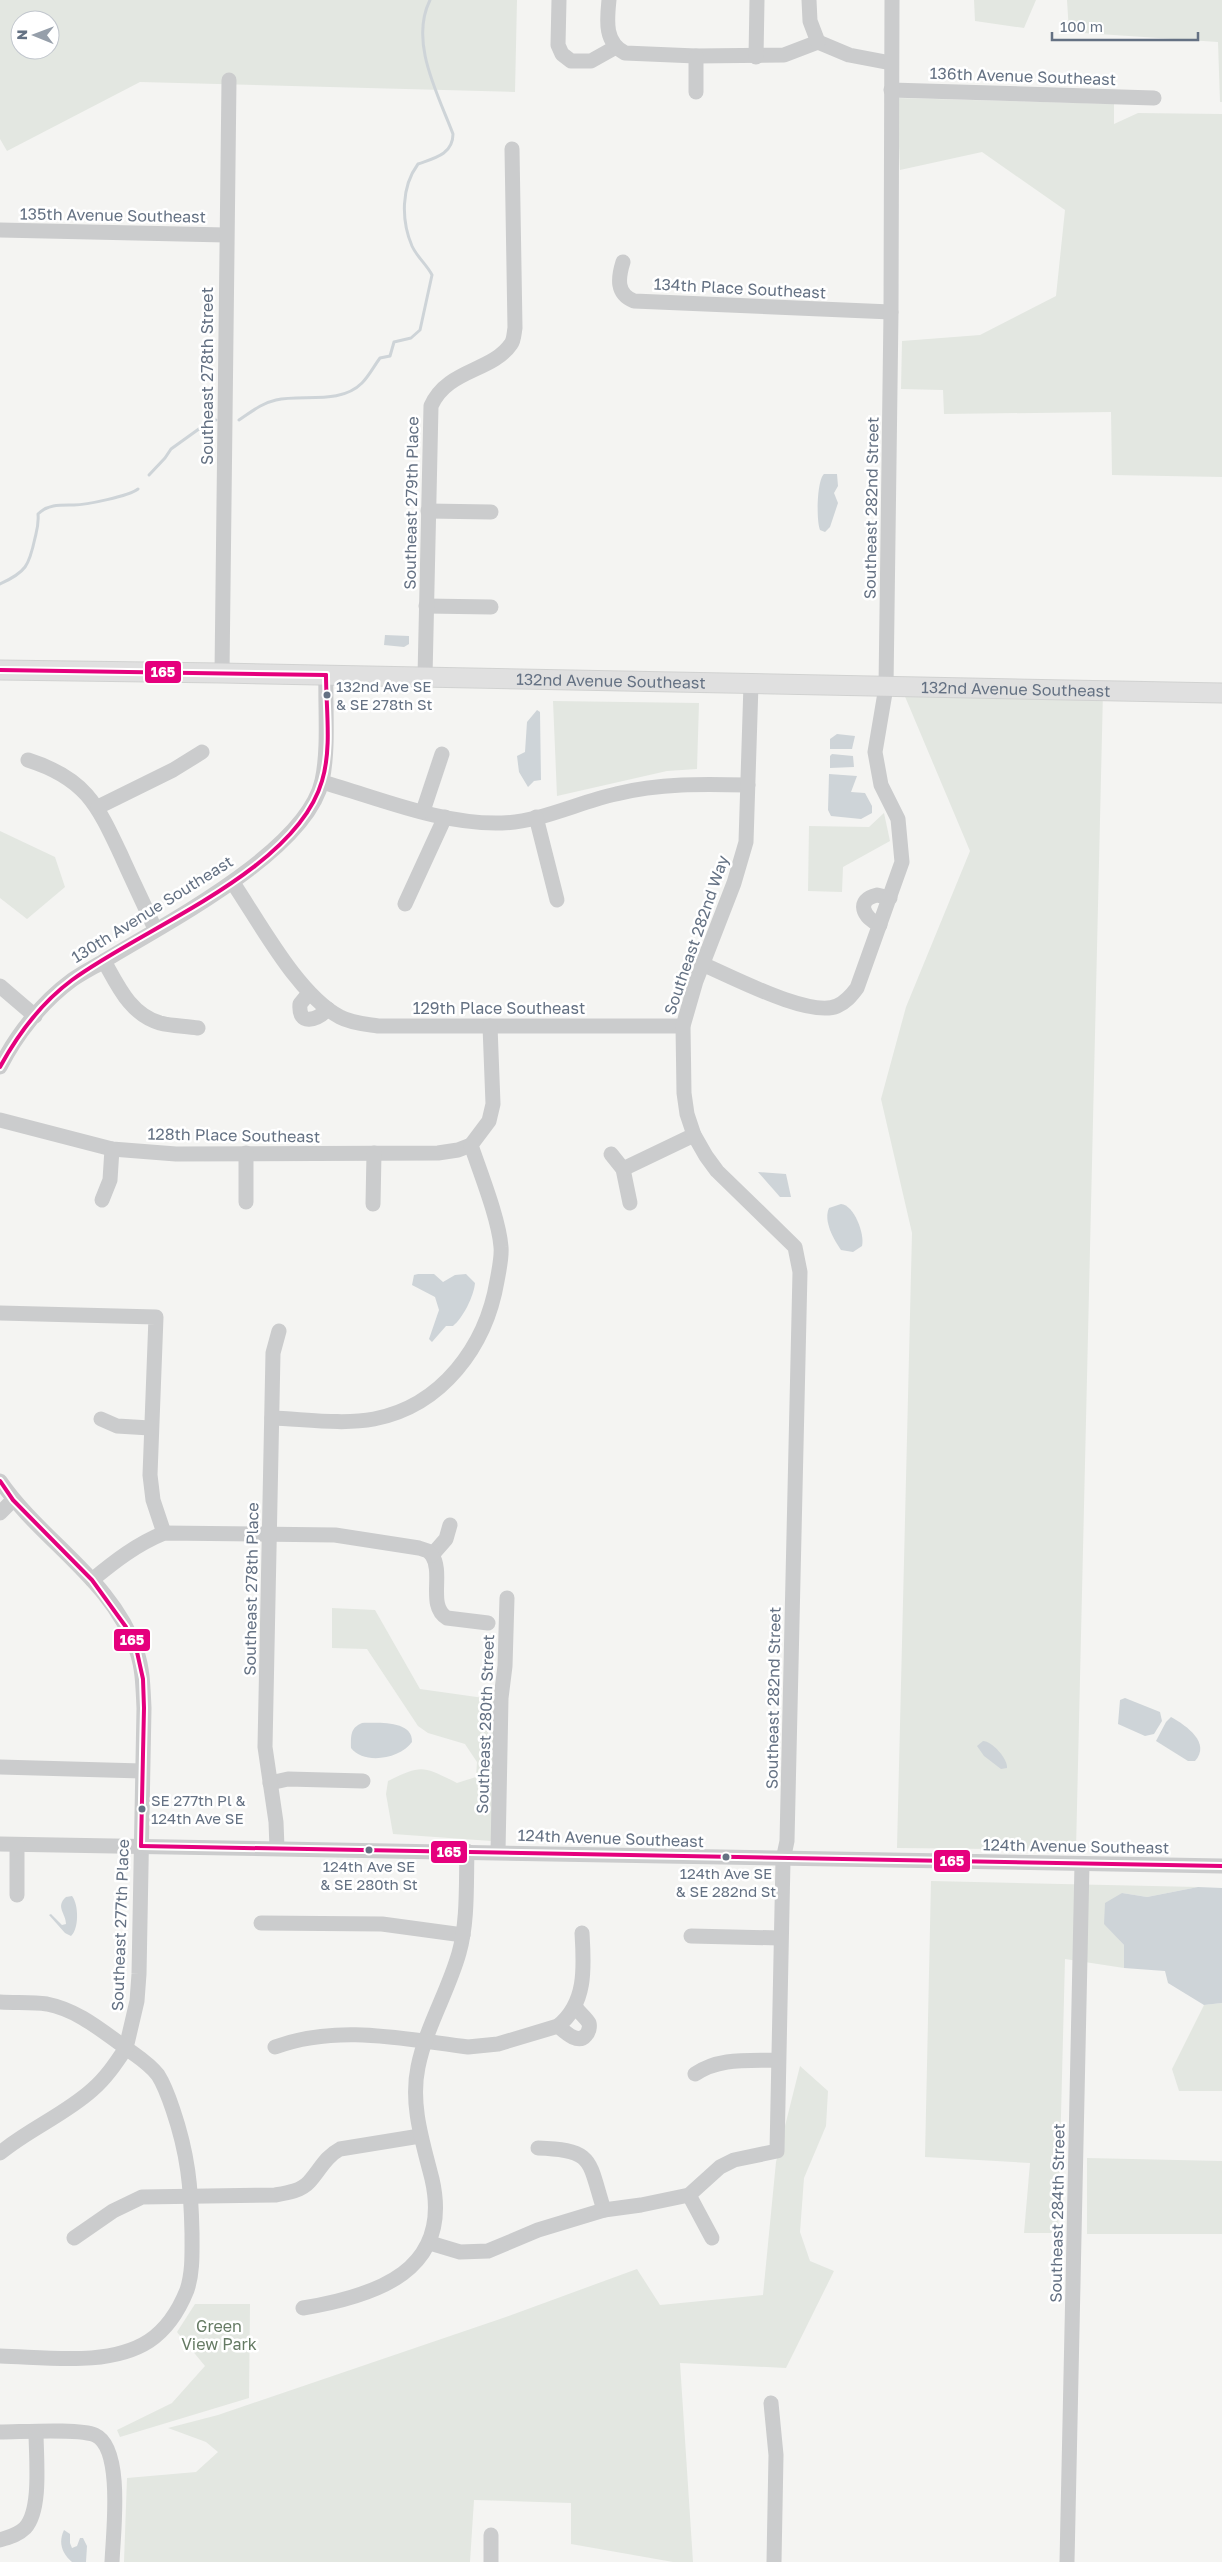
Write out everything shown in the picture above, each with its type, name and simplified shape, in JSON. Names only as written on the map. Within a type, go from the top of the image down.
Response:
[{"type":"main road","name":"132nd Avenue Southeast","points":[[0,670],[1222,693]]},
{"type":"street","points":[[559,0],[558,45],[562,54],[571,61],[591,61],[616,47]]},
{"type":"street","points":[[609,0],[607,30],[616,47],[625,53],[696,56],[784,55],[818,42],[849,55],[891,63]]},
{"type":"street","points":[[756,56],[757,0]]},
{"type":"street","points":[[809,0],[810,21],[818,42]]},
{"type":"street","name":"Southeast 282nd Street","points":[[702,964],[807,1007],[836,1007],[849,999],[857,988],[902,862],[898,819],[881,784],[875,752],[886,687],[891,312],[892,0]]},
{"type":"street","points":[[696,56],[696,92]]},
{"type":"street","name":"Southeast 278th Street","points":[[222,673],[229,80]]},
{"type":"street","name":"136th Avenue Southeast","points":[[891,90],[1154,98]]},
{"type":"street","name":"Southeast 279th Place","points":[[425,677],[430,414],[434,398],[449,382],[498,356],[512,342],[515,328],[512,149]]},
{"type":"street","name":"135th Avenue Southeast","points":[[0,230],[226,235]]},
{"type":"street","name":"134th Place Southeast","points":[[623,262],[618,279],[619,286],[624,295],[634,301],[891,312]]},
{"type":"street","points":[[428,511],[491,512]]},
{"type":"street","points":[[426,606],[492,606]]},
{"type":"street","points":[[326,675],[322,782],[423,812],[478,822],[504,823],[627,792],[701,784],[748,785]]},
{"type":"street","name":"Southeast 282nd Way","points":[[750,684],[746,842],[734,883],[702,964],[683,1026],[684,1093],[687,1114],[694,1136],[717,1171],[795,1247]]},
{"type":"street","points":[[98,807],[173,770],[202,752]]},
{"type":"street","points":[[423,812],[442,754]]},
{"type":"street","points":[[28,760],[52,767],[68,777],[98,807],[155,929]]},
{"type":"street","name":"130th Avenue Southeast","points":[[0,1068],[16,1040],[35,1016],[72,980],[233,883],[294,832],[304,820],[322,782]]},
{"type":"street","points":[[536,816],[557,900]]},
{"type":"street","points":[[405,904],[445,817]]},
{"type":"street","name":"129th Place Southeast","points":[[233,883],[309,993],[324,1007],[342,1018],[378,1026],[683,1026]]},
{"type":"street","points":[[880,925],[868,919],[864,904],[867,899],[877,895],[890,898]]},
{"type":"street","points":[[104,961],[128,1002],[141,1014],[160,1023],[198,1028]]},
{"type":"street","points":[[0,986],[35,1016]]},
{"type":"street","points":[[272,1418],[372,1419],[406,1409],[446,1383],[462,1366],[487,1319],[495,1295],[501,1247],[470,1145],[489,1121],[493,1104],[490,1026]]},
{"type":"street","name":"128th Place Southeast","points":[[0,1120],[112,1149],[176,1154],[438,1153],[458,1150],[470,1145]]},
{"type":"street","points":[[623,1169],[694,1136]]},
{"type":"street","points":[[102,1200],[110,1180],[112,1149]]},
{"type":"street","points":[[246,1153],[246,1202]]},
{"type":"street","points":[[373,1204],[374,1153]]},
{"type":"street","points":[[611,1154],[623,1169],[630,1203]]},
{"type":"street","name":"Southeast 282nd Street","points":[[688,2195],[720,2167],[734,2160],[777,2151],[782,1860],[787,1841],[800,1272],[795,1247]]},
{"type":"street","points":[[0,1313],[156,1316],[150,1428],[152,1491],[164,1533]]},
{"type":"street","name":"Southeast 278th Place","points":[[277,1848],[265,1747],[273,1354],[279,1331]]},
{"type":"street","points":[[102,1418],[118,1426],[150,1428]]},
{"type":"street","name":"Southeast 277th Place","points":[[0,1481],[13,1500],[92,1580],[126,1627],[137,1652],[143,1679],[138,2001],[126,2048]]},
{"type":"street","points":[[0,1513],[13,1500]]},
{"type":"street","points":[[432,1555],[446,1539],[450,1526]]},
{"type":"street","points":[[92,1580],[126,1553],[146,1540],[164,1533],[335,1535],[428,1551],[432,1555],[436,1568],[437,1606],[441,1615],[455,1621],[488,1623]]},
{"type":"street","name":"Southeast 280th Street","points":[[498,1852],[501,1698],[505,1666],[507,1598]]},
{"type":"street","points":[[0,1767],[142,1771]]},
{"type":"street","points":[[270,1783],[288,1779],[363,1781]]},
{"type":"street","name":"124th Avenue Southeast","points":[[0,1844],[467,1851],[782,1860],[1222,1866]]},
{"type":"street","points":[[17,1895],[18,1845]]},
{"type":"street","points":[[303,2308],[357,2298],[376,2290],[397,2278],[415,2262],[430,2242],[434,2224],[435,2203],[432,2181],[420,2136],[416,2098],[418,2069],[425,2042],[459,1954],[463,1935],[467,1851]]},
{"type":"street","name":"Southeast 284th Street","points":[[1067,2562],[1082,1864]]},
{"type":"street","points":[[261,1923],[382,1924],[463,1935]]},
{"type":"street","points":[[275,2047],[295,2040],[321,2036],[362,2034],[468,2047],[483,2047],[558,2026],[568,2018],[575,2007],[582,1988],[584,1967],[582,1932]]},
{"type":"street","points":[[691,1936],[780,1938]]},
{"type":"street","points":[[0,2002],[48,2004],[63,2008],[80,2016],[126,2048],[157,2074],[166,2091],[189,2166],[191,2195],[191,2272],[187,2289],[178,2309],[165,2327],[150,2340],[134,2349],[98,2357],[0,2356]]},
{"type":"street","points":[[558,2026],[573,2038],[580,2039],[586,2036],[589,2029],[588,2023],[575,2007]]},
{"type":"street","points":[[0,2153],[17,2139],[93,2090],[108,2074],[126,2048]]},
{"type":"street","points":[[695,2074],[708,2066],[722,2062],[778,2060]]},
{"type":"street","points":[[74,2238],[130,2201],[156,2195],[275,2195],[292,2192],[308,2183],[331,2154],[340,2149],[420,2136]]},
{"type":"street","points":[[538,2148],[567,2149],[579,2153],[587,2160],[604,2210]]},
{"type":"street","points":[[430,2242],[460,2252],[488,2251],[538,2230],[604,2210],[641,2205],[688,2195],[712,2238]]},
{"type":"street","points":[[771,2403],[776,2455],[774,2562]]},
{"type":"street","points":[[0,2432],[88,2433],[104,2441],[109,2450],[114,2473],[112,2562]]},
{"type":"street","points":[[0,2540],[15,2536],[24,2529],[34,2512],[36,2432]]},
{"type":"street","points":[[491,2562],[492,2535]]},
{"type":"green space","points":[[0,0],[517,0],[515,92],[140,82],[7,151],[0,139]]},
{"type":"green space","points":[[974,0],[1036,0],[1024,28],[975,21]]},
{"type":"green space","points":[[1067,0],[1222,0],[1222,102],[1220,102],[1218,42],[1069,32]]},
{"type":"green space","points":[[897,98],[1114,104],[1114,124],[1138,113],[1222,114],[1222,477],[1112,475],[1111,412],[944,414],[943,390],[901,389],[902,341],[980,335],[1056,296],[1065,210],[982,152],[900,170]]},
{"type":"green space","points":[[901,687],[1103,691],[1076,1850],[897,1848],[912,1233],[881,1099],[906,1007],[970,851]]},
{"type":"green space","points":[[553,701],[699,703],[697,769],[667,771],[557,796]]},
{"type":"green space","points":[[884,813],[890,841],[843,867],[842,892],[808,891],[809,826],[869,827]]},
{"type":"green space","points":[[0,831],[55,857],[65,887],[27,919],[0,898]]},
{"type":"green space","points":[[332,1608],[375,1610],[420,1689],[498,1700],[491,1841],[393,1834],[386,1794],[388,1781],[408,1772],[422,1769],[437,1773],[457,1783],[476,1777],[477,1762],[465,1744],[428,1733],[418,1726],[367,1649],[332,1648]]},
{"type":"green space","points":[[931,1881],[1198,1887],[1147,1897],[1122,1893],[1104,1923],[1124,1945],[1124,1968],[1065,1959],[1058,2233],[1024,2233],[1030,2163],[925,2157]]},
{"type":"green space","points":[[1222,2003],[1222,2091],[1179,2091],[1172,2069],[1204,2005]]},
{"type":"green space","points":[[800,2066],[828,2091],[826,2126],[804,2178],[800,2232],[810,2261],[834,2271],[786,2368],[680,2363],[693,2562],[673,2562],[571,2544],[571,2503],[474,2500],[470,2562],[124,2562],[127,2478],[196,2472],[218,2452],[206,2442],[168,2428],[218,2415],[503,2318],[637,2269],[660,2305],[763,2295],[776,2162]]},
{"type":"green space","points":[[1087,2158],[1222,2161],[1222,2234],[1087,2234]]},
{"type":"green space","name":"Green View Park","points":[[195,2304],[250,2304],[249,2398],[120,2437],[117,2430],[172,2403],[205,2366],[177,2332]]},
{"type":"shaded area","points":[[824,474],[837,474],[838,486],[834,493],[838,503],[830,527],[825,532],[820,530],[818,509],[820,484]]},
{"type":"shaded area","points":[[385,635],[409,636],[409,644],[404,647],[384,645]]},
{"type":"shaded area","points":[[537,710],[540,712],[541,780],[534,781],[528,787],[519,772],[517,756],[525,752],[527,722]]},
{"type":"shaded area","points":[[837,734],[855,736],[852,749],[830,749],[830,739]]},
{"type":"shaded area","points":[[832,754],[853,756],[854,767],[830,768],[830,756]]},
{"type":"shaded area","points":[[829,774],[857,776],[851,792],[865,793],[872,806],[872,813],[861,819],[831,816],[828,810]]},
{"type":"shaded area","points":[[758,1172],[786,1174],[791,1197],[780,1197]]},
{"type":"shaded area","points":[[841,1204],[850,1209],[858,1221],[862,1235],[862,1246],[853,1252],[841,1250],[828,1224],[829,1208]]},
{"type":"shaded area","points":[[434,1274],[443,1282],[455,1275],[466,1274],[475,1283],[470,1300],[461,1318],[453,1326],[446,1326],[432,1342],[429,1339],[439,1310],[435,1297],[412,1285],[414,1275]]},
{"type":"shaded area","points":[[1125,1698],[1160,1712],[1162,1721],[1154,1734],[1145,1736],[1118,1724],[1120,1700]]},
{"type":"shaded area","points":[[1171,1717],[1190,1730],[1199,1742],[1199,1754],[1195,1761],[1188,1761],[1156,1741],[1166,1722]]},
{"type":"shaded area","points":[[362,1723],[385,1723],[401,1726],[411,1735],[412,1742],[406,1748],[391,1756],[382,1758],[364,1757],[351,1748],[353,1730]]},
{"type":"shaded area","points":[[983,1741],[991,1744],[999,1751],[1007,1764],[1007,1768],[1001,1769],[984,1756],[977,1746]]},
{"type":"shaded area","points":[[1198,1887],[1222,1888],[1222,2003],[1204,2005],[1168,1983],[1165,1971],[1124,1968],[1124,1945],[1104,1924],[1105,1903],[1122,1893],[1147,1897]]},
{"type":"shaded area","points":[[72,1896],[76,1905],[77,1923],[71,1936],[65,1933],[49,1915],[51,1914],[62,1925],[66,1924],[61,1904],[66,1897]]},
{"type":"shaded area","points":[[64,2530],[70,2534],[72,2548],[77,2546],[80,2538],[83,2538],[87,2546],[86,2562],[72,2562],[66,2555],[61,2543]]},
{"type":"waterway","points":[[239,420],[271,401],[287,398],[321,398],[353,390],[365,380],[380,358],[390,356],[394,342],[411,338],[420,330],[432,275],[414,250],[408,236],[404,204],[408,183],[418,164],[437,157],[446,151],[450,146],[453,134],[428,68],[424,50],[424,16],[430,0]]},
{"type":"waterway","points":[[149,475],[171,449],[203,426],[216,420]]},
{"type":"waterway","points":[[0,584],[16,576],[25,567],[33,548],[38,514],[46,508],[107,500],[138,489]]},
{"type":"transit line","name":"165","points":[[0,670],[326,675]]},
{"type":"transit line","name":"165","points":[[0,1067],[14,1043],[31,1020],[61,989],[102,960],[214,895],[250,870],[282,843],[307,813],[322,781],[327,755],[326,675]]},
{"type":"transit line","name":"165","points":[[0,1481],[13,1500],[92,1580],[126,1627],[137,1652],[143,1679],[144,1708],[141,1846]]},
{"type":"transit line","name":"165","points":[[141,1846],[1222,1866]]},
{"type":"place","name":"132nd Ave SE & SE 278th St","points":[[327,695]]},
{"type":"place","name":"SE 277th Pl & 124th Ave SE","points":[[142,1809]]},
{"type":"place","name":"124th Ave SE & SE 280th St","points":[[369,1850]]},
{"type":"place","name":"124th Ave SE & SE 282nd St","points":[[726,1857]]}]
